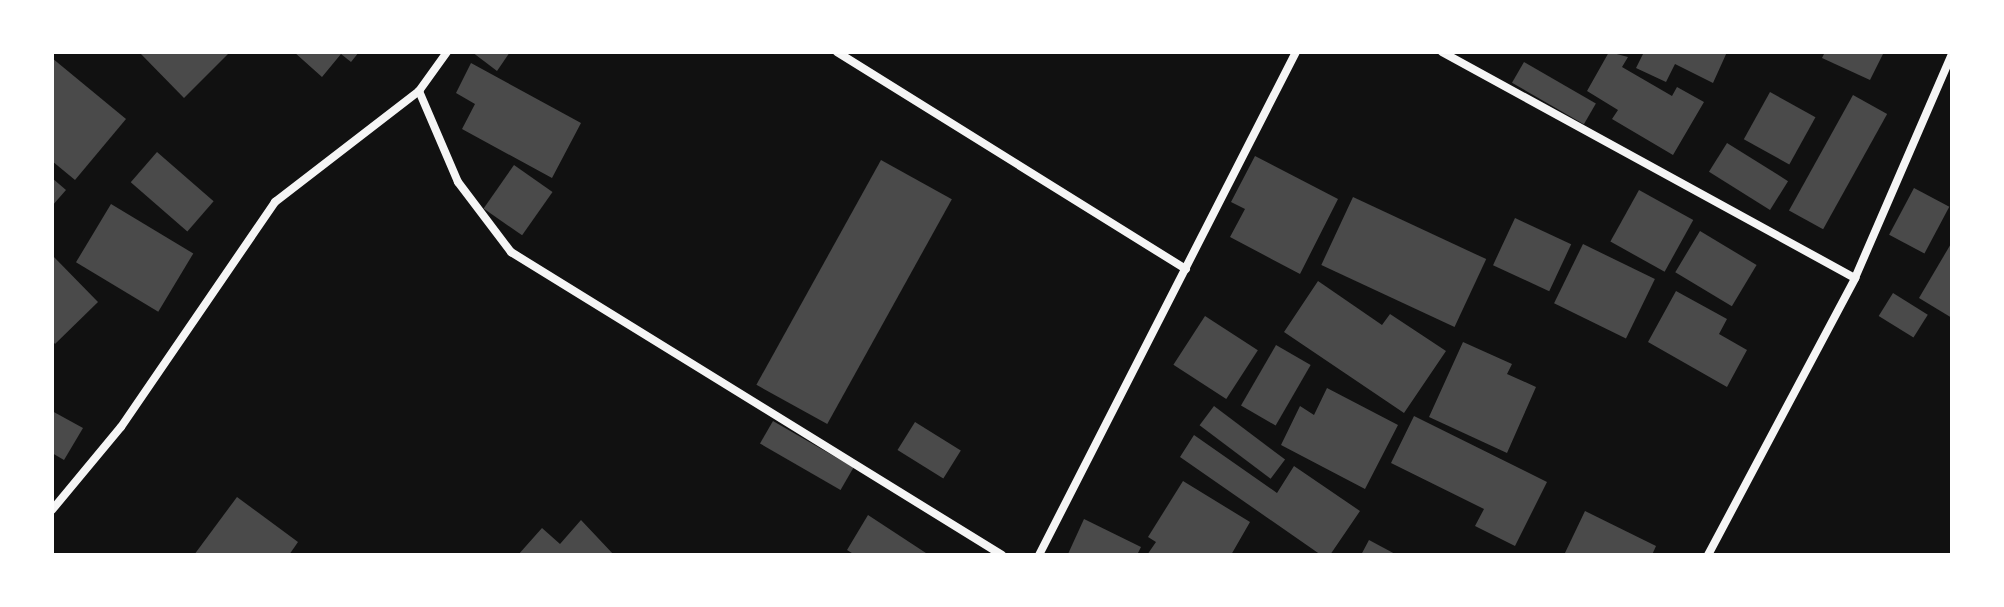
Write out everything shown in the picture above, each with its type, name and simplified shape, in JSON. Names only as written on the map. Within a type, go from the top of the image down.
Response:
[{"type":"street","points":[[52,510],[121,427],[275,202],[419,91],[447,52]]},
{"type":"street","points":[[837,52],[1186,269]]},
{"type":"street","points":[[1039,555],[1296,52]]},
{"type":"street","points":[[1442,52],[1855,278]]},
{"type":"street","points":[[1708,555],[1855,278],[1952,54]]},
{"type":"street","points":[[419,91],[458,182],[511,252],[1002,555]]},
{"type":"building","points":[[139,52],[230,52],[184,98]]},
{"type":"building","points":[[294,52],[359,52],[351,62],[341,54],[322,77]]},
{"type":"building","points":[[472,52],[510,52],[497,71]]},
{"type":"building","points":[[1609,52],[1628,57],[1622,67],[1672,96],[1677,87],[1704,102],[1673,155],[1612,119],[1618,110],[1587,91]]},
{"type":"building","points":[[1644,52],[1727,52],[1713,83],[1675,64],[1666,82],[1636,68]]},
{"type":"building","points":[[1825,52],[1884,52],[1870,80],[1822,58]]},
{"type":"building","points":[[52,58],[126,119],[75,180],[52,161]]},
{"type":"building","points":[[1524,62],[1596,104],[1584,124],[1512,83]]},
{"type":"building","points":[[471,63],[581,123],[552,178],[462,129],[475,104],[456,93]]},
{"type":"building","points":[[1770,92],[1815,117],[1789,164],[1744,139]]},
{"type":"building","points":[[1853,95],[1887,114],[1823,229],[1789,210]]},
{"type":"building","points":[[1727,143],[1788,181],[1770,210],[1709,172]]},
{"type":"building","points":[[157,152],[214,201],[187,231],[131,182]]},
{"type":"building","points":[[1255,156],[1338,199],[1300,274],[1230,237],[1245,209],[1231,202]]},
{"type":"building","points":[[881,160],[952,199],[827,424],[756,385]]},
{"type":"building","points":[[514,165],[553,192],[522,235],[484,208]]},
{"type":"building","points":[[52,178],[66,190],[52,206]]},
{"type":"building","points":[[1914,188],[1949,207],[1924,254],[1889,235]]},
{"type":"building","points":[[1639,190],[1693,220],[1665,272],[1610,242]]},
{"type":"building","points":[[1353,197],[1486,259],[1455,327],[1321,265]]},
{"type":"building","points":[[111,204],[193,253],[158,312],[76,262]]},
{"type":"building","points":[[1515,218],[1571,244],[1549,291],[1493,265]]},
{"type":"building","points":[[1700,231],[1757,265],[1732,306],[1675,272]]},
{"type":"building","points":[[1952,242],[1952,318],[1919,298]]},
{"type":"building","points":[[1583,244],[1655,279],[1626,338],[1554,303]]},
{"type":"building","points":[[52,255],[98,302],[55,344],[52,340]]},
{"type":"building","points":[[1318,281],[1382,325],[1390,314],[1446,351],[1404,413],[1284,332]]},
{"type":"building","points":[[1676,291],[1727,319],[1719,334],[1747,350],[1727,387],[1648,342]]},
{"type":"building","points":[[1893,293],[1928,315],[1913,338],[1879,316]]},
{"type":"building","points":[[1205,316],[1258,350],[1226,399],[1173,365]]},
{"type":"building","points":[[1463,342],[1512,364],[1507,374],[1536,387],[1507,453],[1429,417]]},
{"type":"building","points":[[1276,345],[1311,365],[1276,426],[1241,406]]},
{"type":"building","points":[[1327,388],[1398,425],[1365,489],[1281,445],[1300,406],[1314,415]]},
{"type":"building","points":[[1214,406],[1285,460],[1271,479],[1200,425]]},
{"type":"building","points":[[52,411],[83,428],[64,460],[52,453]]},
{"type":"building","points":[[1414,416],[1547,482],[1515,546],[1475,526],[1484,509],[1391,463]]},
{"type":"building","points":[[773,421],[854,468],[841,490],[760,444]]},
{"type":"building","points":[[915,422],[961,451],[943,479],[898,450]]},
{"type":"building","points":[[1194,435],[1277,493],[1294,466],[1360,511],[1330,555],[1321,555],[1180,457]]},
{"type":"building","points":[[1183,481],[1250,522],[1231,555],[1147,555],[1156,542],[1148,537]]},
{"type":"building","points":[[237,497],[298,542],[289,555],[194,555]]},
{"type":"building","points":[[1585,511],[1656,546],[1652,555],[1564,555]]},
{"type":"building","points":[[868,515],[929,555],[855,555],[847,550]]},
{"type":"building","points":[[1084,519],[1141,547],[1137,555],[1068,554]]},
{"type":"building","points":[[581,520],[614,555],[518,555],[542,528],[560,544]]},
{"type":"building","points":[[1369,540],[1397,555],[1361,555]]}]
